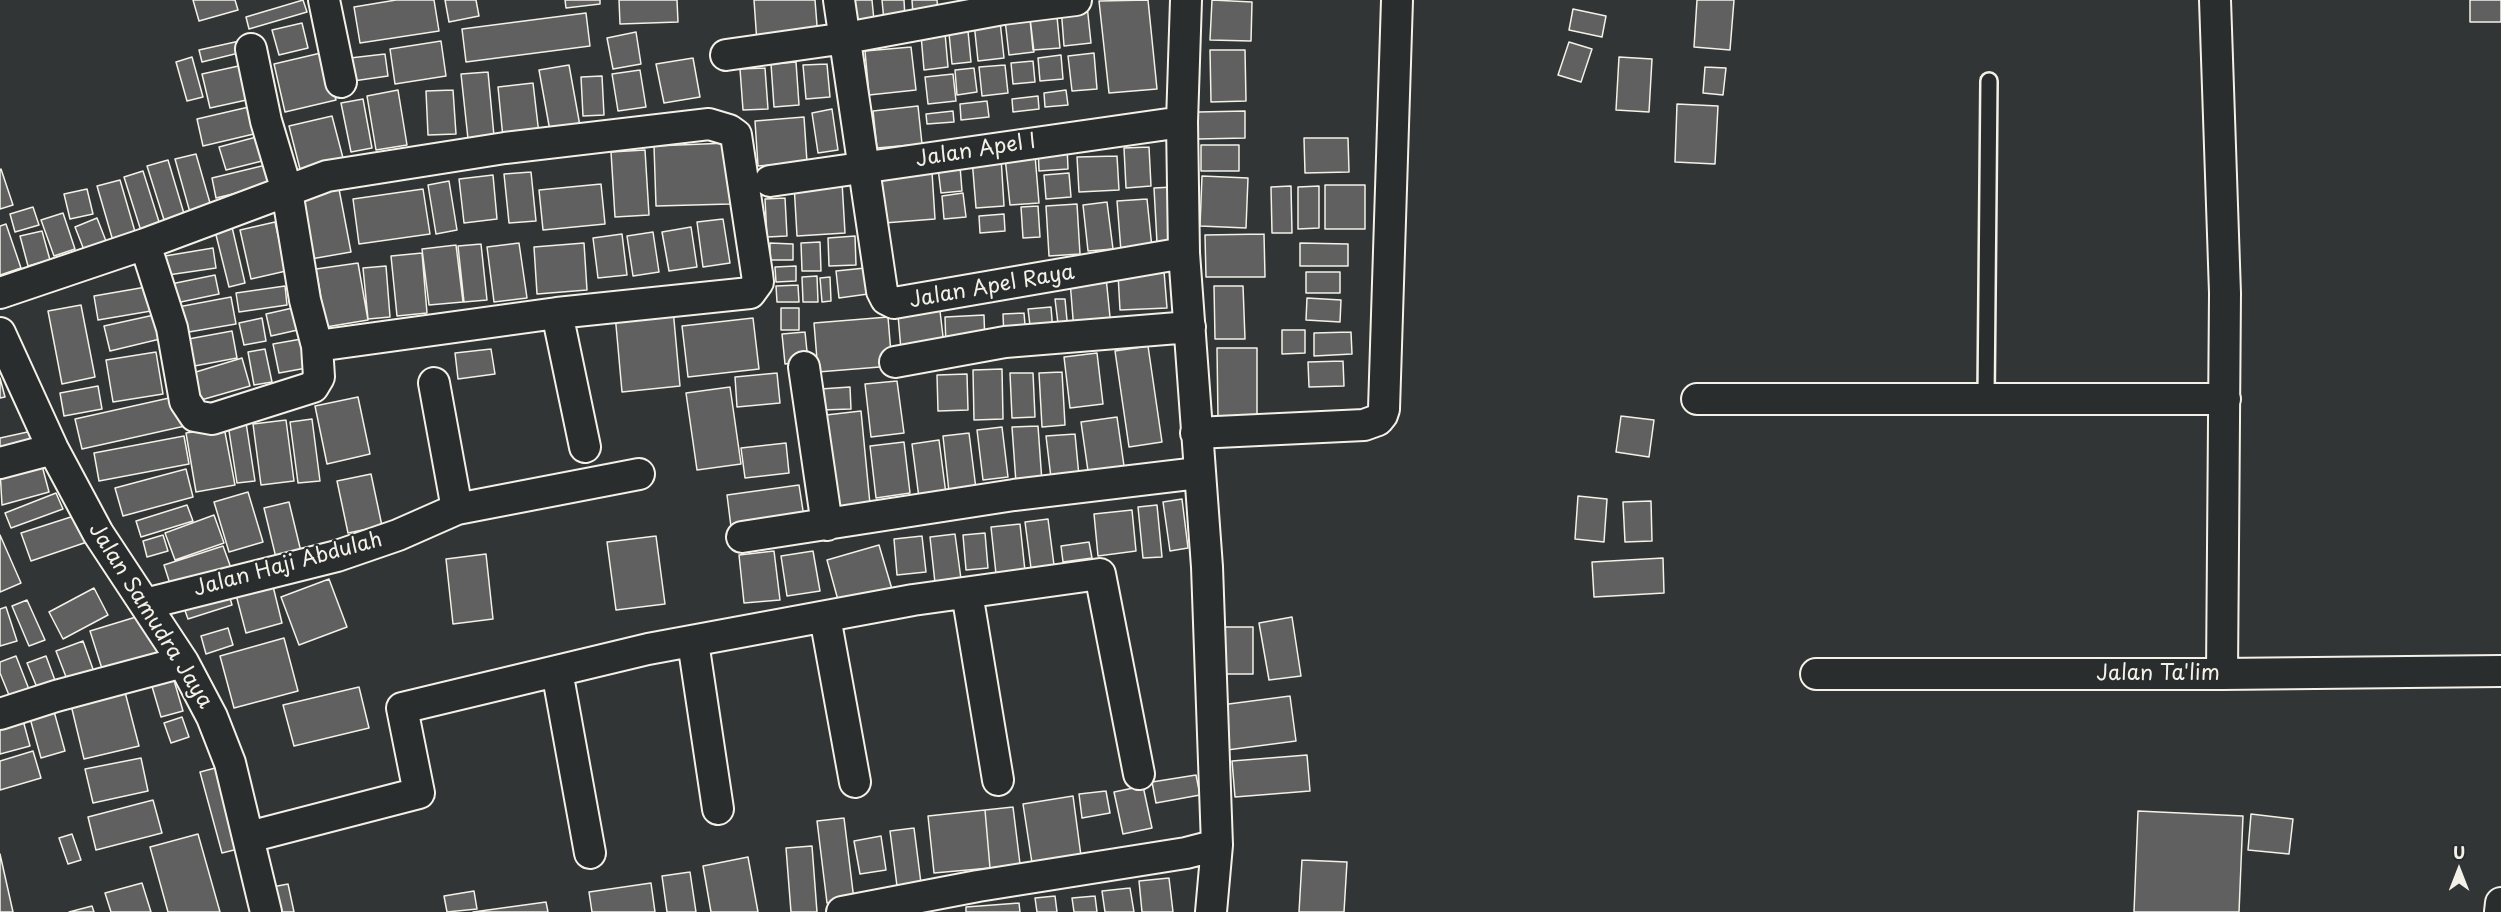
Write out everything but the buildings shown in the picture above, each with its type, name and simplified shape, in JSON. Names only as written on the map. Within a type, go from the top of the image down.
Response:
[{"type":"street","points":[[324,0],[341,82]]},
{"type":"street","name":"Jalan Apel Raya","points":[[839,0],[882,291],[886,299],[894,303],[1184,254]]},
{"type":"street","points":[[726,55],[846,38],[1003,9],[1076,0]]},
{"type":"street","points":[[1186,0],[1182,122],[1184,254],[1198,473],[1207,567],[1217,845],[1211,912]]},
{"type":"street","points":[[1196,433],[1364,425],[1378,420],[1382,415],[1397,0]]},
{"type":"street","points":[[2215,0],[2225,293],[2222,674]]},
{"type":"street","points":[[145,244],[172,328],[185,401],[195,416],[212,419],[313,387],[319,377],[317,346],[305,300],[287,191],[266,121],[251,49]]},
{"type":"street","name":"Jalan Apel I","points":[[770,181],[1182,122]]},
{"type":"street","points":[[0,293],[145,244],[327,176],[505,148],[708,124],[729,130],[736,135],[758,274],[758,282],[753,291],[745,295],[719,298],[557,312],[317,346]]},
{"type":"street","points":[[557,312],[585,447]]},
{"type":"street","points":[[895,363],[1005,342],[1190,327]]},
{"type":"street","name":"Jalan Samudra Jaya","points":[[3,344],[53,449],[98,533],[183,662],[212,717],[230,764],[266,912]]},
{"type":"street","points":[[804,367],[827,525]]},
{"type":"street","points":[[434,383],[458,509]]},
{"type":"street","points":[[1697,399],[2224,399]]},
{"type":"street","points":[[0,463],[53,449]]},
{"type":"street","points":[[742,537],[1014,495],[1198,473]]},
{"type":"street","name":"Jalan Haji Abdulah","points":[[145,604],[337,555],[398,535],[458,509],[639,474]]},
{"type":"street","points":[[249,837],[419,793],[402,708],[648,649],[966,593],[1100,574],[1139,774]]},
{"type":"street","points":[[966,593],[998,780]]},
{"type":"street","points":[[825,617],[855,782]]},
{"type":"street","points":[[693,642],[718,809]]},
{"type":"street","points":[[0,714],[56,696],[183,662]]},
{"type":"street","points":[[557,671],[590,853]]},
{"type":"street","name":"Jalan Ta'lim","points":[[1815,674],[2501,671]]},
{"type":"street","points":[[842,912],[978,886],[1186,853],[1217,845]]},
{"type":"street","points":[[2500,912],[2501,903]]},
{"type":"lane","points":[[1986,399],[1989,81]]}]
